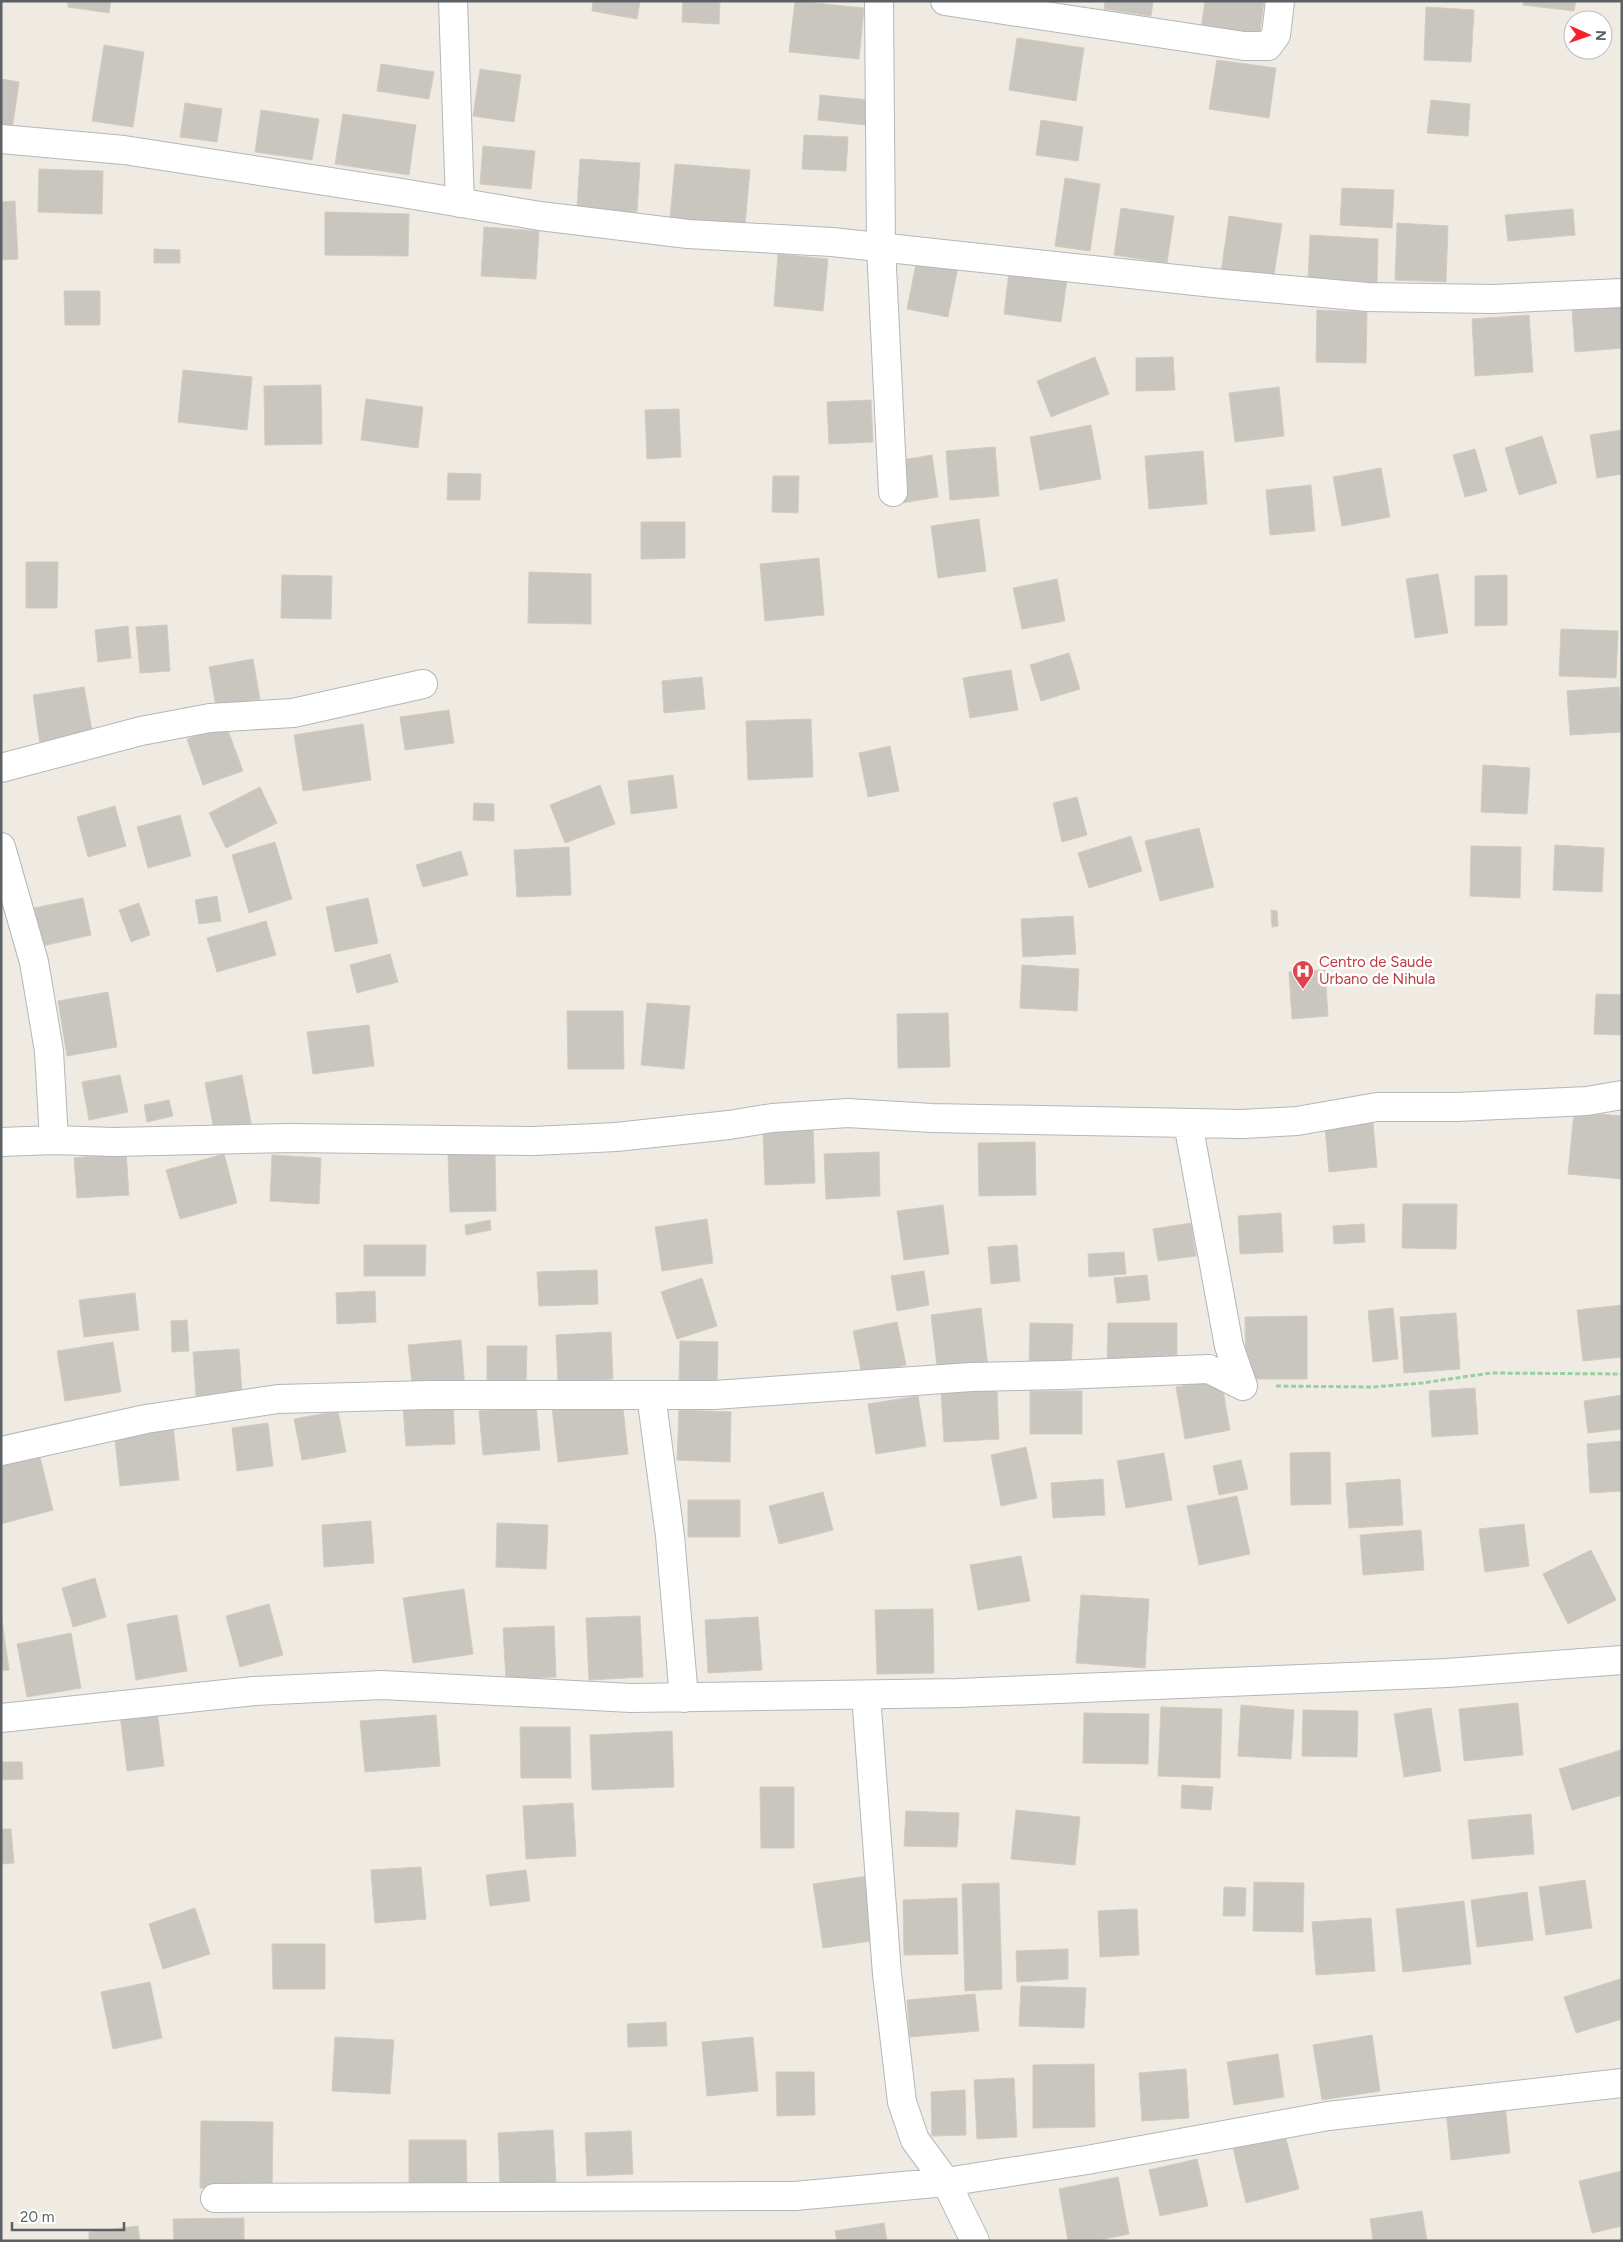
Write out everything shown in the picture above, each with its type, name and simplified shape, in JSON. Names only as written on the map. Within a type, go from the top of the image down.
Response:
[{"type":"street","points":[[454,1],[460,203]]},
{"type":"street","points":[[879,1],[881,247],[893,492]]},
{"type":"street","points":[[945,1],[1244,46],[1268,46],[1276,35],[1280,1]]},
{"type":"street","points":[[1,139],[124,150],[540,216],[688,234],[832,242],[1223,284],[1367,296],[1492,299],[1622,293]]},
{"type":"street","points":[[1,768],[141,731],[210,718],[293,712],[423,684]]},
{"type":"street","points":[[1,847],[34,962],[48,1051],[54,1140]]},
{"type":"street","points":[[1,1142],[54,1140],[114,1142],[290,1138],[534,1141],[616,1137],[729,1125],[772,1118],[848,1113],[932,1118],[1251,1124],[1297,1121],[1343,1111],[1377,1107],[1475,1106],[1587,1101],[1622,1095]]},
{"type":"street","points":[[1188,1123],[1229,1346],[1243,1386]]},
{"type":"street","points":[[1,1451],[146,1419],[278,1399],[429,1395],[714,1395],[971,1377],[1061,1376],[1209,1369],[1243,1386]]},
{"type":"street","points":[[651,1395],[670,1536],[684,1698]]},
{"type":"street","points":[[1,1718],[254,1691],[382,1685],[631,1698],[866,1695],[1447,1673],[1622,1660]]},
{"type":"street","points":[[866,1695],[887,1974],[902,2102],[915,2140],[946,2182],[975,2241]]},
{"type":"street","points":[[215,2198],[794,2196],[946,2182],[1086,2160],[1328,2116],[1622,2083]]},
{"type":"path","points":[[1243,1386],[1372,1387],[1422,1383],[1491,1373],[1622,1374]]},
{"type":"building","points":[[68,1],[111,1],[109,13],[68,7]]},
{"type":"building","points":[[593,1],[640,1],[637,19],[592,11]]},
{"type":"building","points":[[683,1],[720,1],[719,24],[682,22]]},
{"type":"building","points":[[795,1],[864,8],[859,59],[789,52]]},
{"type":"building","points":[[1105,1],[1153,1],[1151,16],[1104,9]]},
{"type":"building","points":[[1205,1],[1264,1],[1259,39],[1201,30]]},
{"type":"building","points":[[1524,1],[1576,1],[1574,10],[1523,5]]},
{"type":"building","points":[[1426,7],[1474,10],[1471,62],[1424,60]]},
{"type":"building","points":[[1017,38],[1084,48],[1076,101],[1009,90]]},
{"type":"building","points":[[104,45],[144,52],[133,127],[92,121]]},
{"type":"building","points":[[1217,60],[1276,68],[1269,118],[1209,109]]},
{"type":"building","points":[[381,64],[434,72],[429,99],[377,91]]},
{"type":"building","points":[[480,69],[521,75],[514,122],[473,116]]},
{"type":"building","points":[[1,79],[19,82],[12,130],[1,128]]},
{"type":"building","points":[[820,95],[869,100],[866,125],[818,120]]},
{"type":"building","points":[[1431,100],[1470,104],[1468,136],[1427,133]]},
{"type":"building","points":[[185,103],[222,109],[217,142],[180,137]]},
{"type":"building","points":[[261,110],[319,119],[312,160],[255,152]]},
{"type":"building","points":[[343,114],[416,125],[409,175],[335,164]]},
{"type":"building","points":[[1041,120],[1083,127],[1078,161],[1036,155]]},
{"type":"building","points":[[804,135],[848,137],[846,171],[802,169]]},
{"type":"building","points":[[483,146],[535,151],[531,189],[480,184]]},
{"type":"building","points":[[580,159],[640,163],[637,212],[577,208]]},
{"type":"building","points":[[675,164],[750,170],[745,225],[670,218]]},
{"type":"building","points":[[39,169],[103,171],[102,214],[38,212]]},
{"type":"building","points":[[1065,178],[1100,184],[1090,251],[1055,246]]},
{"type":"building","points":[[1342,188],[1394,190],[1392,228],[1340,225]]},
{"type":"building","points":[[15,201],[18,259],[1,260],[1,202]]},
{"type":"building","points":[[1121,208],[1174,216],[1167,263],[1114,255]]},
{"type":"building","points":[[1573,209],[1575,235],[1508,241],[1505,215]]},
{"type":"building","points":[[325,212],[409,214],[408,256],[325,255]]},
{"type":"building","points":[[1229,216],[1282,224],[1273,281],[1221,273]]},
{"type":"building","points":[[1397,223],[1448,226],[1446,282],[1395,280]]},
{"type":"building","points":[[484,227],[539,231],[536,279],[481,276]]},
{"type":"building","points":[[1310,235],[1378,239],[1377,284],[1308,281]]},
{"type":"building","points":[[154,249],[180,250],[180,263],[154,263]]},
{"type":"building","points":[[778,254],[828,259],[823,311],[774,306]]},
{"type":"building","points":[[917,259],[958,267],[948,317],[907,309]]},
{"type":"building","points":[[1009,271],[1067,279],[1061,322],[1004,314]]},
{"type":"building","points":[[64,291],[100,291],[100,325],[65,325]]},
{"type":"building","points":[[1622,305],[1622,348],[1575,352],[1572,309]]},
{"type":"building","points":[[1317,310],[1367,312],[1366,363],[1316,362]]},
{"type":"building","points":[[1529,315],[1533,372],[1475,376],[1472,319]]},
{"type":"building","points":[[1095,357],[1109,394],[1051,417],[1037,381]]},
{"type":"building","points":[[1173,357],[1175,390],[1136,391],[1136,358]]},
{"type":"building","points":[[183,370],[252,377],[247,430],[178,422]]},
{"type":"building","points":[[321,385],[322,444],[265,445],[264,386]]},
{"type":"building","points":[[1279,387],[1284,436],[1235,442],[1229,393]]},
{"type":"building","points":[[366,399],[423,407],[418,448],[361,440]]},
{"type":"building","points":[[871,400],[873,442],[829,444],[827,402]]},
{"type":"building","points":[[679,409],[681,457],[647,459],[645,410]]},
{"type":"building","points":[[1091,425],[1101,479],[1040,490],[1030,437]]},
{"type":"building","points":[[1622,430],[1622,474],[1597,478],[1590,435]]},
{"type":"building","points":[[1542,436],[1557,483],[1519,495],[1505,448]]},
{"type":"building","points":[[995,447],[999,496],[950,500],[946,451]]},
{"type":"building","points":[[1475,449],[1487,491],[1465,497],[1453,455]]},
{"type":"building","points":[[1203,451],[1207,504],[1149,509],[1145,456]]},
{"type":"building","points":[[932,455],[938,497],[902,503],[896,461]]},
{"type":"building","points":[[1381,468],[1390,517],[1342,526],[1333,477]]},
{"type":"building","points":[[448,473],[481,474],[480,500],[447,500]]},
{"type":"building","points":[[773,476],[799,476],[798,513],[772,512]]},
{"type":"building","points":[[1311,485],[1315,531],[1270,535],[1266,490]]},
{"type":"building","points":[[979,519],[986,571],[938,578],[931,526]]},
{"type":"building","points":[[641,522],[685,522],[685,558],[641,559]]},
{"type":"building","points":[[819,558],[824,615],[765,621],[760,564]]},
{"type":"building","points":[[26,562],[58,562],[57,608],[26,608]]},
{"type":"building","points":[[529,572],[591,574],[591,624],[528,623]]},
{"type":"building","points":[[1438,574],[1448,633],[1415,638],[1406,579]]},
{"type":"building","points":[[282,575],[332,576],[331,619],[281,618]]},
{"type":"building","points":[[1507,575],[1507,625],[1475,626],[1475,576]]},
{"type":"building","points":[[1057,579],[1065,621],[1022,629],[1013,588]]},
{"type":"building","points":[[167,625],[170,671],[140,673],[136,627]]},
{"type":"building","points":[[128,626],[131,658],[98,662],[95,630]]},
{"type":"building","points":[[1561,629],[1618,631],[1616,678],[1559,676]]},
{"type":"building","points":[[1069,653],[1080,689],[1041,701],[1030,665]]},
{"type":"building","points":[[253,659],[260,699],[216,707],[209,667]]},
{"type":"building","points":[[1011,670],[1018,710],[970,718],[963,678]]},
{"type":"building","points":[[702,677],[705,709],[664,713],[662,681]]},
{"type":"building","points":[[84,687],[93,736],[40,745],[33,695]]},
{"type":"building","points":[[1619,687],[1622,732],[1570,735],[1567,691]]},
{"type":"building","points":[[449,710],[454,743],[405,750],[400,717]]},
{"type":"building","points":[[811,719],[813,777],[748,780],[746,721]]},
{"type":"building","points":[[363,724],[371,780],[303,791],[294,735]]},
{"type":"building","points":[[226,725],[243,771],[203,785],[187,739]]},
{"type":"building","points":[[890,746],[899,791],[868,797],[859,753]]},
{"type":"building","points":[[1483,765],[1530,768],[1527,814],[1481,812]]},
{"type":"building","points":[[673,775],[677,808],[631,814],[628,781]]},
{"type":"building","points":[[600,785],[615,824],[565,843],[550,805]]},
{"type":"building","points":[[260,787],[277,823],[226,848],[209,813]]},
{"type":"building","points":[[1077,797],[1087,835],[1062,842],[1053,803]]},
{"type":"building","points":[[474,803],[494,804],[494,821],[473,820]]},
{"type":"building","points":[[115,806],[126,846],[88,857],[77,817]]},
{"type":"building","points":[[180,815],[191,856],[148,868],[137,827]]},
{"type":"building","points":[[1199,828],[1214,887],[1160,901],[1145,841]]},
{"type":"building","points":[[1131,836],[1142,871],[1089,888],[1078,853]]},
{"type":"building","points":[[275,842],[292,899],[249,913],[232,855]]},
{"type":"building","points":[[1555,845],[1604,848],[1602,892],[1553,890]]},
{"type":"building","points":[[1471,846],[1521,847],[1520,898],[1470,896]]},
{"type":"building","points":[[569,847],[571,895],[517,897],[514,850]]},
{"type":"building","points":[[461,851],[468,875],[423,887],[416,865]]},
{"type":"building","points":[[217,896],[221,921],[199,924],[195,900]]},
{"type":"building","points":[[83,898],[91,935],[42,946],[34,908]]},
{"type":"building","points":[[368,898],[378,943],[335,952],[326,907]]},
{"type":"building","points":[[139,903],[150,935],[131,942],[119,910]]},
{"type":"building","points":[[1271,910],[1277,911],[1278,926],[1272,927]]},
{"type":"building","points":[[1073,916],[1076,954],[1023,957],[1021,919]]},
{"type":"building","points":[[266,921],[276,955],[217,972],[207,938]]},
{"type":"building","points":[[390,954],[398,982],[357,993],[350,965]]},
{"type":"building","points":[[1022,965],[1079,969],[1077,1011],[1020,1008]]},
{"type":"building","points":[[1325,970],[1328,1016],[1292,1019],[1289,972]]},
{"type":"building","points":[[108,992],[117,1047],[67,1056],[58,1001]]},
{"type":"building","points":[[1596,994],[1622,995],[1622,1035],[1594,1034]]},
{"type":"building","points":[[647,1003],[690,1006],[684,1069],[641,1065]]},
{"type":"building","points":[[567,1011],[623,1011],[624,1069],[568,1069]]},
{"type":"building","points":[[948,1013],[950,1067],[898,1068],[897,1014]]},
{"type":"building","points":[[369,1025],[374,1066],[313,1074],[307,1032]]},
{"type":"building","points":[[120,1075],[128,1112],[89,1120],[82,1082]]},
{"type":"building","points":[[242,1075],[252,1128],[215,1135],[205,1083]]},
{"type":"building","points":[[169,1100],[173,1116],[147,1122],[144,1105]]},
{"type":"building","points":[[1574,1112],[1622,1116],[1622,1179],[1568,1174]]},
{"type":"building","points":[[1373,1123],[1377,1167],[1329,1172],[1325,1127]]},
{"type":"building","points":[[813,1129],[815,1183],[765,1185],[763,1131]]},
{"type":"building","points":[[1035,1142],[1036,1195],[979,1196],[978,1143]]},
{"type":"building","points":[[879,1152],[880,1196],[826,1199],[824,1154]]},
{"type":"building","points":[[126,1153],[129,1195],[77,1198],[74,1158]]},
{"type":"building","points":[[495,1153],[496,1211],[450,1212],[448,1154]]},
{"type":"building","points":[[224,1154],[237,1203],[180,1219],[166,1170]]},
{"type":"building","points":[[272,1155],[321,1158],[319,1204],[270,1201]]},
{"type":"building","points":[[1403,1204],[1457,1204],[1456,1249],[1402,1248]]},
{"type":"building","points":[[943,1205],[949,1254],[904,1260],[897,1211]]},
{"type":"building","points":[[1281,1213],[1283,1252],[1240,1254],[1238,1216]]},
{"type":"building","points":[[707,1219],[713,1263],[662,1271],[655,1227]]},
{"type":"building","points":[[490,1220],[491,1230],[466,1235],[465,1225]]},
{"type":"building","points":[[1191,1223],[1196,1256],[1158,1261],[1153,1229]]},
{"type":"building","points":[[1364,1224],[1365,1242],[1334,1244],[1333,1226]]},
{"type":"building","points":[[364,1245],[426,1245],[425,1276],[364,1276]]},
{"type":"building","points":[[1017,1245],[1020,1281],[991,1284],[988,1247]]},
{"type":"building","points":[[1124,1252],[1126,1274],[1089,1277],[1088,1254]]},
{"type":"building","points":[[597,1270],[598,1304],[539,1306],[537,1272]]},
{"type":"building","points":[[924,1271],[929,1305],[897,1311],[891,1276]]},
{"type":"building","points":[[1147,1275],[1150,1300],[1117,1303],[1114,1278]]},
{"type":"building","points":[[702,1278],[717,1326],[677,1339],[661,1292]]},
{"type":"building","points":[[375,1291],[376,1322],[337,1324],[336,1293]]},
{"type":"building","points":[[135,1293],[139,1330],[84,1337],[79,1300]]},
{"type":"building","points":[[1622,1305],[1622,1357],[1583,1361],[1577,1310]]},
{"type":"building","points":[[981,1308],[988,1367],[938,1374],[931,1315]]},
{"type":"building","points":[[1393,1308],[1398,1359],[1373,1362],[1368,1311]]},
{"type":"building","points":[[1456,1313],[1460,1369],[1404,1373],[1400,1317]]},
{"type":"building","points":[[1307,1316],[1307,1379],[1246,1379],[1245,1317]]},
{"type":"building","points":[[187,1320],[189,1351],[172,1352],[171,1321]]},
{"type":"building","points":[[897,1322],[906,1365],[862,1375],[853,1331]]},
{"type":"building","points":[[1030,1323],[1073,1324],[1071,1370],[1029,1369]]},
{"type":"building","points":[[1108,1323],[1177,1323],[1177,1366],[1107,1366]]},
{"type":"building","points":[[611,1332],[613,1379],[558,1382],[556,1335]]},
{"type":"building","points":[[461,1340],[465,1389],[413,1394],[408,1345]]},
{"type":"building","points":[[680,1341],[718,1342],[717,1384],[679,1383]]},
{"type":"building","points":[[113,1342],[121,1392],[65,1401],[57,1351]]},
{"type":"building","points":[[487,1346],[527,1346],[526,1384],[487,1383]]},
{"type":"building","points":[[239,1349],[242,1393],[196,1396],[193,1352]]},
{"type":"building","points":[[1221,1379],[1230,1430],[1185,1439],[1176,1387]]},
{"type":"building","points":[[1475,1388],[1478,1434],[1432,1437],[1429,1391]]},
{"type":"building","points":[[997,1390],[999,1439],[944,1442],[941,1392]]},
{"type":"building","points":[[1030,1391],[1082,1391],[1082,1434],[1030,1434]]},
{"type":"building","points":[[1622,1395],[1622,1429],[1588,1433],[1584,1401]]},
{"type":"building","points":[[918,1396],[926,1446],[876,1454],[868,1404]]},
{"type":"building","points":[[622,1399],[628,1454],[558,1462],[552,1407]]},
{"type":"building","points":[[453,1403],[455,1444],[406,1446],[403,1406]]},
{"type":"building","points":[[536,1406],[540,1450],[483,1455],[479,1411]]},
{"type":"building","points":[[679,1410],[731,1412],[730,1462],[677,1460]]},
{"type":"building","points":[[338,1411],[346,1452],[302,1460],[294,1419]]},
{"type":"building","points":[[268,1423],[273,1466],[237,1471],[232,1428]]},
{"type":"building","points":[[173,1425],[179,1480],[120,1486],[114,1431]]},
{"type":"building","points":[[1622,1441],[1622,1491],[1590,1493],[1587,1444]]},
{"type":"building","points":[[1026,1447],[1037,1498],[1001,1506],[991,1455]]},
{"type":"building","points":[[1330,1452],[1331,1504],[1291,1505],[1290,1453]]},
{"type":"building","points":[[39,1453],[53,1510],[1,1524],[1,1462]]},
{"type":"building","points":[[1164,1453],[1172,1500],[1126,1508],[1117,1461]]},
{"type":"building","points":[[1241,1460],[1248,1489],[1219,1495],[1213,1466]]},
{"type":"building","points":[[1103,1479],[1105,1515],[1053,1518],[1051,1483]]},
{"type":"building","points":[[1400,1479],[1403,1525],[1349,1528],[1346,1483]]},
{"type":"building","points":[[823,1492],[833,1530],[779,1544],[769,1506]]},
{"type":"building","points":[[1237,1496],[1250,1554],[1199,1565],[1187,1506]]},
{"type":"building","points":[[688,1500],[740,1500],[740,1537],[688,1537]]},
{"type":"building","points":[[371,1521],[374,1563],[324,1567],[322,1525]]},
{"type":"building","points":[[497,1523],[548,1525],[546,1569],[496,1567]]},
{"type":"building","points":[[1524,1524],[1529,1566],[1485,1572],[1479,1529]]},
{"type":"building","points":[[1421,1530],[1424,1570],[1363,1575],[1360,1535]]},
{"type":"building","points":[[1591,1550],[1616,1600],[1568,1624],[1543,1574]]},
{"type":"building","points":[[1021,1556],[1030,1601],[978,1610],[970,1565]]},
{"type":"building","points":[[95,1578],[106,1617],[73,1627],[62,1588]]},
{"type":"building","points":[[464,1589],[473,1654],[413,1663],[403,1598]]},
{"type":"building","points":[[1081,1595],[1149,1599],[1145,1668],[1076,1663]]},
{"type":"building","points":[[269,1604],[283,1655],[240,1667],[226,1616]]},
{"type":"building","points":[[933,1609],[934,1673],[877,1674],[875,1610]]},
{"type":"building","points":[[1,1613],[9,1670],[1,1671]]},
{"type":"building","points":[[177,1615],[187,1671],[136,1680],[127,1624]]},
{"type":"building","points":[[640,1616],[643,1677],[589,1680],[586,1618]]},
{"type":"building","points":[[758,1617],[762,1670],[708,1673],[705,1620]]},
{"type":"building","points":[[554,1626],[556,1677],[506,1679],[503,1628]]},
{"type":"building","points":[[71,1633],[81,1688],[27,1697],[17,1644]]},
{"type":"building","points":[[1518,1703],[1523,1755],[1464,1761],[1459,1709]]},
{"type":"building","points":[[1241,1705],[1294,1710],[1291,1759],[1238,1756]]},
{"type":"building","points":[[1161,1707],[1222,1709],[1220,1778],[1158,1776]]},
{"type":"building","points":[[1431,1708],[1441,1771],[1404,1777],[1394,1714]]},
{"type":"building","points":[[157,1710],[164,1766],[127,1771],[120,1715]]},
{"type":"building","points":[[1303,1710],[1358,1711],[1357,1757],[1302,1756]]},
{"type":"building","points":[[1084,1713],[1149,1714],[1148,1764],[1083,1763]]},
{"type":"building","points":[[436,1715],[440,1766],[365,1772],[360,1721]]},
{"type":"building","points":[[520,1727],[570,1727],[571,1778],[521,1778]]},
{"type":"building","points":[[672,1731],[674,1787],[592,1790],[590,1735]]},
{"type":"building","points":[[1621,1750],[1622,1795],[1572,1810],[1559,1769]]},
{"type":"building","points":[[1,1762],[22,1762],[23,1779],[1,1780]]},
{"type":"building","points":[[1182,1785],[1213,1787],[1211,1810],[1181,1808]]},
{"type":"building","points":[[760,1787],[794,1787],[794,1848],[761,1848]]},
{"type":"building","points":[[573,1803],[576,1856],[526,1859],[523,1806]]},
{"type":"building","points":[[1016,1810],[1080,1817],[1075,1865],[1011,1859]]},
{"type":"building","points":[[906,1811],[959,1813],[957,1847],[904,1846]]},
{"type":"building","points":[[1531,1814],[1534,1854],[1472,1859],[1468,1820]]},
{"type":"building","points":[[1,1829],[11,1829],[14,1863],[1,1864]]},
{"type":"building","points":[[421,1867],[426,1919],[375,1923],[371,1870]]},
{"type":"building","points":[[526,1870],[530,1901],[490,1906],[486,1875]]},
{"type":"building","points":[[868,1876],[878,1940],[823,1948],[813,1884]]},
{"type":"building","points":[[1585,1880],[1592,1928],[1546,1935],[1539,1887]]},
{"type":"building","points":[[1254,1882],[1304,1883],[1303,1932],[1253,1931]]},
{"type":"building","points":[[999,1883],[1002,1989],[965,1991],[962,1884]]},
{"type":"building","points":[[1224,1887],[1246,1888],[1245,1916],[1223,1916]]},
{"type":"building","points":[[1527,1892],[1533,1940],[1477,1947],[1471,1900]]},
{"type":"building","points":[[957,1898],[958,1954],[904,1955],[903,1900]]},
{"type":"building","points":[[1464,1901],[1471,1964],[1403,1972],[1396,1909]]},
{"type":"building","points":[[195,1908],[210,1954],[163,1969],[149,1924]]},
{"type":"building","points":[[1137,1909],[1139,1955],[1100,1957],[1098,1911]]},
{"type":"building","points":[[1371,1918],[1375,1971],[1316,1975],[1312,1922]]},
{"type":"building","points":[[272,1944],[325,1944],[325,1989],[273,1989]]},
{"type":"building","points":[[1068,1949],[1068,1979],[1017,1982],[1016,1951]]},
{"type":"building","points":[[1620,1979],[1622,2019],[1576,2033],[1564,1997]]},
{"type":"building","points":[[150,1982],[162,2038],[113,2049],[101,1992]]},
{"type":"building","points":[[1021,1986],[1086,1988],[1084,2028],[1019,2026]]},
{"type":"building","points":[[975,1994],[979,2031],[910,2037],[907,2000]]},
{"type":"building","points":[[666,2022],[667,2046],[628,2047],[627,2024]]},
{"type":"building","points":[[1372,2035],[1380,2091],[1322,2100],[1313,2045]]},
{"type":"building","points":[[335,2037],[394,2040],[390,2094],[332,2091]]},
{"type":"building","points":[[753,2037],[758,2091],[707,2096],[702,2042]]},
{"type":"building","points":[[1278,2054],[1284,2097],[1234,2105],[1227,2062]]},
{"type":"building","points":[[1094,2064],[1095,2127],[1033,2128],[1033,2065]]},
{"type":"building","points":[[1186,2069],[1189,2118],[1142,2121],[1139,2073]]},
{"type":"building","points":[[776,2072],[814,2072],[815,2115],[777,2116]]},
{"type":"building","points":[[1014,2078],[1017,2137],[977,2139],[974,2080]]},
{"type":"building","points":[[965,2090],[966,2135],[932,2136],[931,2092]]},
{"type":"building","points":[[1505,2104],[1510,2153],[1451,2160],[1446,2110]]},
{"type":"building","points":[[201,2121],[273,2122],[272,2188],[200,2188]]},
{"type":"building","points":[[553,2130],[556,2183],[500,2186],[498,2133]]},
{"type":"building","points":[[631,2131],[633,2174],[587,2176],[585,2133]]},
{"type":"building","points":[[1285,2135],[1299,2189],[1246,2203],[1233,2148]]},
{"type":"building","points":[[409,2140],[466,2140],[467,2186],[409,2186]]},
{"type":"building","points":[[1197,2159],[1208,2206],[1160,2216],[1149,2170]]},
{"type":"building","points":[[1622,2171],[1622,2226],[1592,2233],[1579,2181]]},
{"type":"building","points":[[1118,2177],[1129,2234],[1094,2241],[1068,2241],[1059,2189]]},
{"type":"building","points":[[1422,2211],[1427,2241],[1373,2241],[1370,2219]]},
{"type":"building","points":[[244,2218],[244,2241],[174,2241],[173,2219]]},
{"type":"building","points":[[884,2223],[887,2241],[837,2241],[835,2231]]},
{"type":"building","points":[[138,2226],[140,2241],[89,2241],[89,2232]]},
{"type":"place","name":"Centro de Saude Urbano de Nihula","points":[[1303,990]]}]
